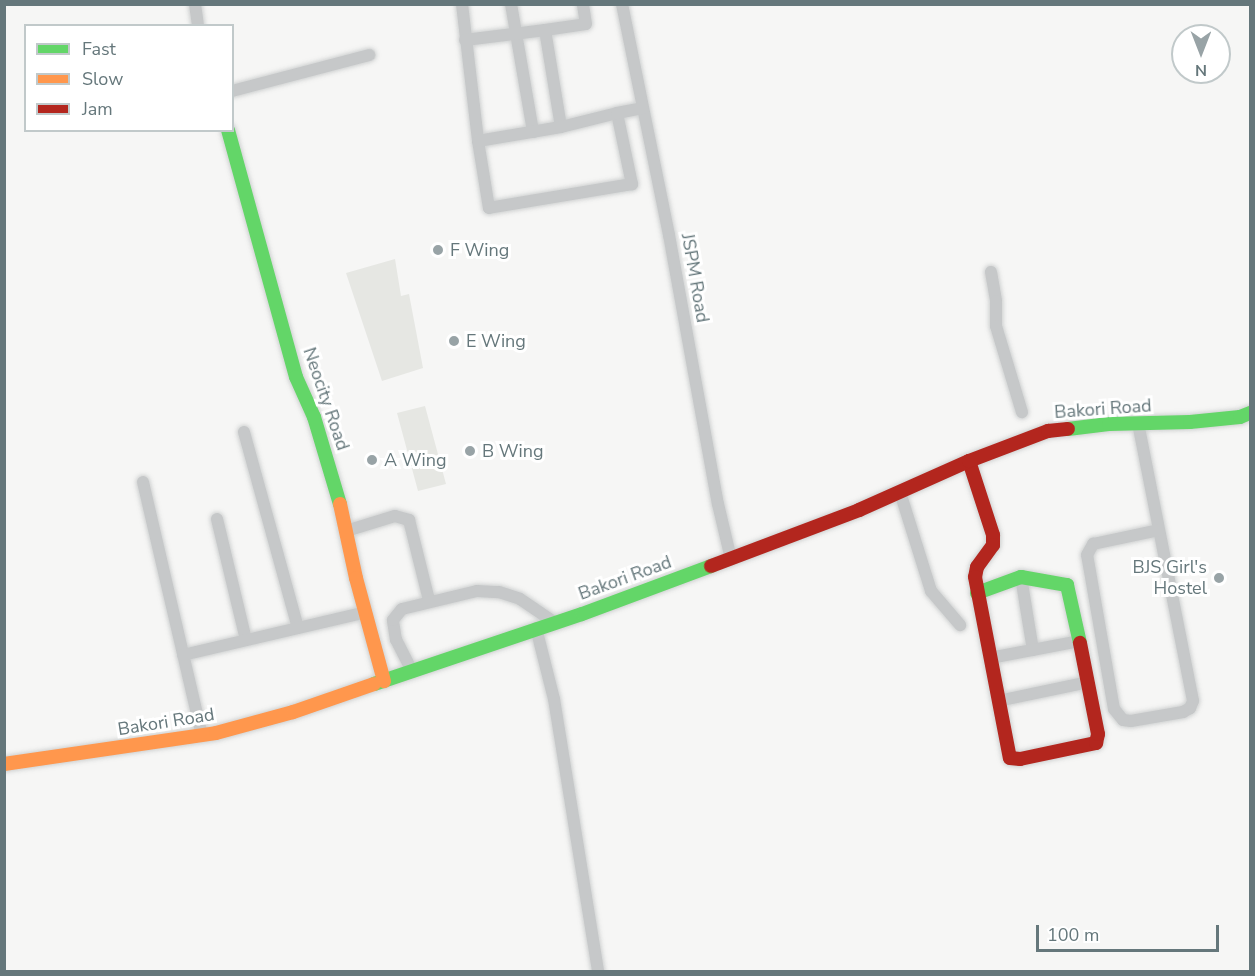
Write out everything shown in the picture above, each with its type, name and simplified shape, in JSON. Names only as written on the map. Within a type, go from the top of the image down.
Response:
[{"type":"street","points":[[195,4],[198,24]]},
{"type":"street","points":[[462,4],[478,141],[489,208],[632,184],[616,113]]},
{"type":"street","points":[[511,4],[533,132]]},
{"type":"street","points":[[465,40],[586,24],[583,4]]},
{"type":"street","name":"JSPM Road","points":[[622,4],[718,504],[731,559]]},
{"type":"street","points":[[544,30],[561,127]]},
{"type":"street","points":[[234,90],[369,55]]},
{"type":"street","points":[[478,141],[561,127],[643,108]]},
{"type":"street","name":"Neocity Road","points":[[229,132],[296,377],[326,450],[384,681]]},
{"type":"street","points":[[991,272],[996,301],[996,326],[1022,411]]},
{"type":"street","name":"Bakori Road","points":[[4,764],[202,735],[293,712],[731,559],[1048,431],[1075,426],[1190,422],[1240,417],[1251,413]]},
{"type":"street","points":[[1138,423],[1193,701],[1190,708],[1183,712],[1131,721],[1124,720],[1114,709],[1087,555],[1093,544],[1159,530]]},
{"type":"street","points":[[244,432],[298,628]]},
{"type":"street","points":[[969,461],[993,536],[993,545],[977,567],[975,577],[977,593],[1010,758],[1020,759],[1096,743],[1098,734],[1070,590],[1066,585],[1021,577],[977,593]]},
{"type":"street","points":[[142,482],[202,735]]},
{"type":"street","points":[[900,492],[931,591],[956,617],[960,625]]},
{"type":"street","points":[[346,531],[395,516],[409,520],[429,600]]},
{"type":"street","points":[[217,519],[246,640]]},
{"type":"street","points":[[1021,577],[1033,650]]},
{"type":"street","points":[[412,671],[396,640],[393,620],[402,609],[429,600],[477,591],[499,592],[520,599],[554,622]]},
{"type":"street","points":[[183,655],[366,612]]},
{"type":"street","points":[[536,628],[554,699],[598,972]]},
{"type":"street","points":[[990,658],[1080,641]]},
{"type":"street","points":[[998,701],[1088,682]]},
{"type":"shaded area","points":[[395,259],[401,296],[409,294],[423,368],[382,381],[346,273]]},
{"type":"shaded area","points":[[425,406],[446,484],[418,491],[397,413]]},
{"type":"traffic: fast","points":[[229,132],[296,377],[314,417],[340,504]]},
{"type":"traffic: fast","points":[[1068,429],[1109,424],[1190,422],[1240,417],[1250,413]]},
{"type":"traffic: fast","points":[[374,684],[582,614],[711,566]]},
{"type":"traffic: fast","points":[[977,593],[1021,577],[1067,585],[1080,643]]},
{"type":"traffic: slow","points":[[340,504],[356,578],[384,681]]},
{"type":"traffic: slow","points":[[4,764],[216,733],[293,712],[374,684]]},
{"type":"traffic: jam","points":[[711,566],[859,510],[969,461],[1048,431],[1068,429]]},
{"type":"traffic: jam","points":[[969,461],[993,535],[993,545],[977,567],[975,577],[1010,758],[1020,759],[1096,743],[1098,734],[1080,643]]},
{"type":"place","name":"F Wing","points":[[438,250]]},
{"type":"place","name":"E Wing","points":[[454,341]]},
{"type":"place","name":"B Wing","points":[[470,451]]},
{"type":"place","name":"A Wing","points":[[372,460]]},
{"type":"place","name":"BJS Girl's Hostel","points":[[1219,578]]}]
